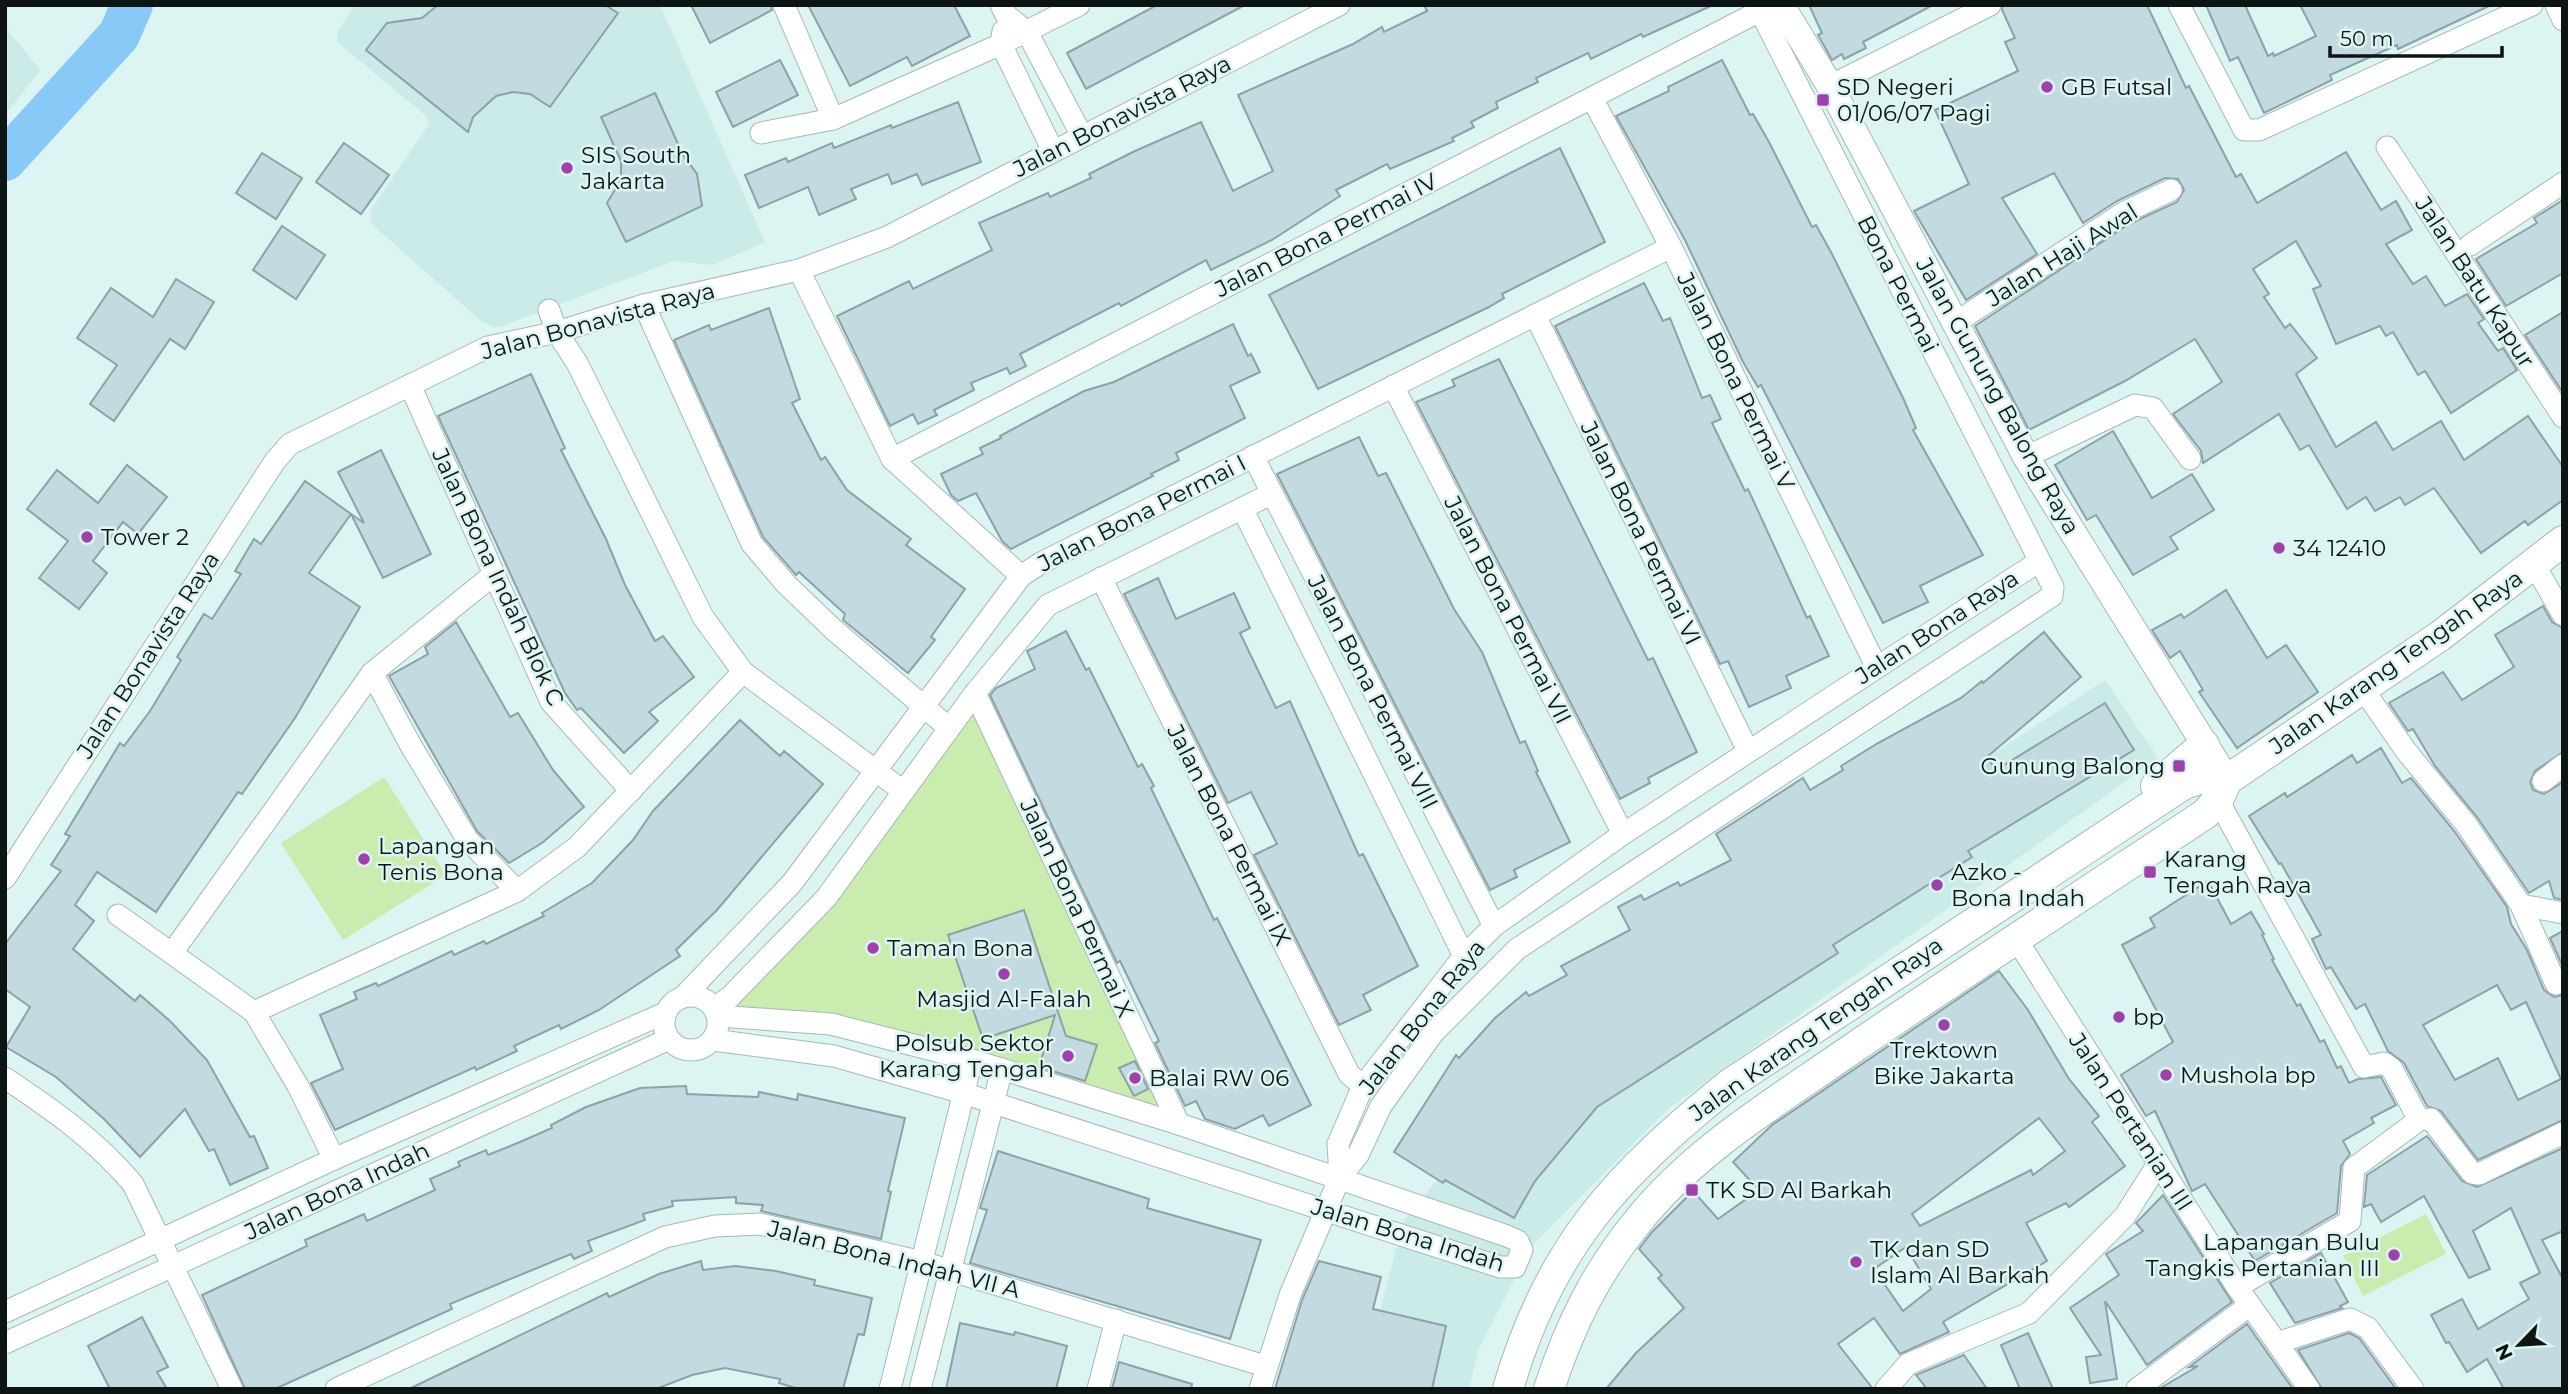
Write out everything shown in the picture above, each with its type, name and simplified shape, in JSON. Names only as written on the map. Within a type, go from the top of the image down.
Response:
[{"type":"main road","name":"Jalan Karang Tengah Raya","points":[[1549,1389],[1589,1289],[1639,1220],[1696,1163],[1747,1122],[2015,937],[2206,814],[2222,790],[2440,636],[2563,541]]},
{"type":"main road","points":[[2130,819],[2145,795],[2204,745]]},
{"type":"main road","name":"Jalan Karang Tengah Raya","points":[[1508,1389],[1522,1339],[1556,1269],[1598,1207],[1654,1147],[1730,1084],[2183,783],[2200,779],[2222,790]]},
{"type":"main road","points":[[2096,841],[2116,873]]},
{"type":"street","points":[[784,5],[833,119]]},
{"type":"street","points":[[761,133],[833,119],[1027,33],[1079,5]]},
{"type":"street","name":"Jalan Bonavista Raya","points":[[5,878],[275,461],[290,444],[307,433],[488,347],[557,332],[645,305],[799,270],[887,237],[1339,5]]},
{"type":"street","points":[[1830,86],[1964,12],[1990,5]]},
{"type":"street","points":[[2179,5],[2244,131],[2259,130],[2532,5]]},
{"type":"street","points":[[2556,5],[2563,20]]},
{"type":"street","name":"Jalan Gunung Balong Raya","points":[[1766,7],[1830,86],[2026,457],[2204,745],[2222,790]]},
{"type":"street","name":"Jalan Bona Permai IV","points":[[892,459],[1766,7]]},
{"type":"street","name":"Bona Permai","points":[[1766,7],[2038,562]]},
{"type":"street","points":[[1003,10],[1027,33],[1082,136]]},
{"type":"street","points":[[1003,10],[1001,44],[1053,151]]},
{"type":"street","name":"Jalan Bona Permai V","points":[[1592,98],[1671,247],[1876,666]]},
{"type":"street","name":"Jalan Batu Kapur","points":[[2387,147],[2563,417]]},
{"type":"street","points":[[2470,245],[2563,183]]},
{"type":"street","name":"Jalan Haji Awal","points":[[1955,323],[2123,213],[2171,190]]},
{"type":"street","name":"Jalan Bona Permai I","points":[[684,996],[792,883],[1021,576],[1041,563],[1671,247]]},
{"type":"street","points":[[799,270],[892,459],[1021,576]]},
{"type":"street","points":[[645,305],[752,544],[786,584],[824,621],[949,728]]},
{"type":"street","points":[[549,310],[557,332],[578,363],[703,618],[743,672],[904,791]]},
{"type":"street","name":"Jalan Bona Permai VI","points":[[1535,315],[1748,751]]},
{"type":"street","name":"Jalan Bona Indah Blok C","points":[[410,385],[551,702],[631,791]]},
{"type":"street","name":"Jalan Bona Permai VII","points":[[1393,386],[1623,834]]},
{"type":"street","points":[[2026,457],[2135,405],[2145,404],[2153,408],[2190,458]]},
{"type":"street","name":"Jalan Bona Permai VIII","points":[[1253,456],[1494,926]]},
{"type":"street","name":"Jalan Bona Permai I","points":[[716,1012],[826,898],[975,693],[1048,605],[1271,494]]},
{"type":"street","name":"Jalan Bona Permai VIII","points":[[1242,508],[1464,956]]},
{"type":"street","name":"Jalan Bona Raya","points":[[1260,1389],[1265,1366],[1290,1295],[1340,1177],[1357,1155],[1381,1106],[1434,1032],[1517,949],[2052,596],[2053,587],[2038,562],[1623,834],[1494,926],[1464,956],[1363,1086],[1338,1144],[1340,1177]]},
{"type":"street","points":[[2534,564],[2563,615]]},
{"type":"street","points":[[173,953],[372,673],[493,575]]},
{"type":"street","name":"Jalan Bona Permai IX","points":[[1101,578],[1349,1074],[1363,1086]]},
{"type":"street","points":[[254,1012],[517,891],[577,847],[743,672]]},
{"type":"street","points":[[372,673],[410,744],[467,839],[517,891]]},
{"type":"street","points":[[2363,689],[2406,751],[2466,824],[2521,905],[2556,984]]},
{"type":"street","name":"Jalan Bona Permai X","points":[[975,693],[1179,1124]]},
{"type":"street","points":[[2543,781],[2563,765]]},
{"type":"street","points":[[2222,790],[2364,1067],[2384,1063],[2392,1069],[2419,1120]]},
{"type":"street","points":[[2521,905],[2563,913]]},
{"type":"street","points":[[118,915],[254,1012],[298,1086],[334,1159]]},
{"type":"street","name":"Jalan Pertanian III","points":[[2015,937],[2237,1287],[2309,1389]]},
{"type":"street","points":[[684,996],[701,997],[716,1012],[719,1024],[713,1040],[695,1051],[676,1046],[668,1039],[665,1031],[665,1013],[673,1002],[684,996]]},
{"type":"street","name":"Jalan Bona Indah","points":[[713,1040],[834,1055],[993,1101],[1500,1267],[1515,1267],[1520,1259],[1522,1250],[1518,1241],[1340,1177],[1002,1069],[831,1024],[716,1012]]},
{"type":"street","name":"Jalan Bona Indah","points":[[5,1312],[334,1159],[665,1013]]},
{"type":"street","name":"Jalan Bona Indah","points":[[5,1343],[668,1039]]},
{"type":"street","points":[[890,1389],[972,1060]]},
{"type":"street","points":[[920,1389],[1002,1069]]},
{"type":"street","points":[[5,1077],[73,1124],[109,1155],[133,1184],[232,1389]]},
{"type":"street","points":[[2237,1287],[2350,1221],[2354,1168],[2419,1120],[2431,1119],[2472,1173],[2480,1174],[2563,1133]]},
{"type":"street","points":[[1886,1389],[1908,1364],[2029,1313],[2125,1216],[2158,1164]]},
{"type":"street","name":"Jalan Bona Indah VII A","points":[[336,1389],[664,1237],[715,1226],[760,1224],[922,1262],[1265,1366]]},
{"type":"street","points":[[2137,1389],[2250,1305]]},
{"type":"street","points":[[2277,1343],[2350,1319],[2368,1328],[2413,1389]]},
{"type":"street","points":[[1098,1389],[1116,1320]]},
{"type":"shaded area","name":"SIS South Jakarta","points":[[355,5],[660,5],[765,242],[713,265],[674,261],[502,326],[493,327],[481,321],[371,221],[371,210],[429,124],[425,115],[337,42],[338,31]]},
{"type":"shaded area","points":[[5,27],[40,70],[5,115]]},
{"type":"shaded area","points":[[2105,680],[2158,758],[1668,1109],[1530,1248],[1478,1351],[1469,1389],[1360,1389],[1403,1222],[1523,1073],[1584,1023]]},
{"type":"green space","points":[[973,710],[1163,1109],[833,1016],[787,1010],[728,1009]]},
{"type":"green space","name":"Lapangan Tenis Bona","points":[[384,777],[446,875],[343,940],[281,843]]},
{"type":"green space","name":"Lapangan Bulu Tangkis Pertanian III","points":[[2426,1214],[2446,1254],[2363,1296],[2343,1256]]},
{"type":"building","points":[[438,5],[605,5],[618,13],[550,107],[530,94],[513,92],[496,96],[473,117],[468,132],[366,50],[387,23],[422,18]]},
{"type":"building","points":[[691,5],[771,5],[772,10],[710,43]]},
{"type":"building","points":[[808,5],[954,5],[970,36],[912,66],[907,57],[850,86]]},
{"type":"building","points":[[1157,5],[1245,5],[1086,89],[1067,53]]},
{"type":"building","points":[[1424,5],[1713,5],[1643,37],[1641,34],[1591,59],[1588,53],[1536,78],[1538,82],[1496,102],[1498,108],[1471,122],[1474,127],[1452,138],[1454,141],[1390,169],[1387,164],[1336,190],[1340,196],[1272,240],[1211,270],[1206,260],[1121,306],[1119,303],[1020,354],[1026,366],[1010,374],[1007,368],[971,383],[974,390],[934,410],[937,415],[918,424],[913,414],[890,426],[837,316],[909,281],[913,289],[992,250],[979,223],[1048,193],[1050,197],[1091,178],[1089,174],[1135,151],[1201,122],[1233,191],[1273,171],[1238,95],[1353,44],[1382,27],[1384,32],[1427,11]]},
{"type":"building","points":[[1809,5],[1933,5],[1863,42],[1866,48],[1844,59],[1842,54],[1832,60],[1818,35],[1822,33]]},
{"type":"building","points":[[2003,5],[2147,5],[2186,88],[2189,86],[2236,177],[2241,174],[2257,203],[2346,152],[2381,210],[2396,201],[2412,230],[2386,244],[2413,284],[2426,276],[2445,306],[2467,294],[2484,319],[2478,323],[2498,351],[2503,348],[2517,370],[2451,413],[2425,371],[2418,375],[2393,332],[2386,336],[2380,326],[2336,344],[2313,289],[2321,286],[2296,241],[2253,269],[2269,294],[2264,297],[2285,328],[2290,324],[2317,358],[2296,374],[2336,447],[2376,422],[2393,450],[2441,421],[2464,460],[2528,416],[2563,467],[2563,500],[2528,525],[2525,521],[2481,553],[2434,488],[2405,505],[2400,497],[2375,511],[2366,497],[2347,509],[2309,445],[2300,450],[2279,414],[2203,463],[2201,451],[2173,414],[2222,382],[2195,339],[2125,381],[2029,430],[1975,326],[2129,224],[2177,202],[2184,190],[2178,179],[2165,178],[2117,201],[2083,223],[2054,173],[2002,198],[2037,254],[1966,300],[1914,211],[1969,184],[1935,110],[2018,71],[2005,42],[2015,38],[2002,10]]},
{"type":"building","points":[[2206,5],[2245,5],[2268,56],[2273,53],[2274,56],[2316,36],[2300,5],[2489,6],[2398,49],[2397,45],[2330,75],[2332,80],[2264,113],[2238,57],[2230,61]]},
{"type":"building","points":[[780,60],[798,95],[733,127],[716,92]]},
{"type":"building","points":[[1722,60],[1750,115],[1753,114],[1769,142],[1812,227],[1816,225],[1832,254],[1904,400],[1916,428],[1913,430],[1983,555],[1920,586],[1928,602],[1883,623],[1761,385],[1758,387],[1743,362],[1685,240],[1616,116],[1669,91],[1668,87]]},
{"type":"building","points":[[655,93],[683,155],[697,174],[702,206],[626,242],[607,203],[621,180],[621,161],[601,117]]},
{"type":"building","points":[[958,102],[981,162],[922,185],[917,174],[892,184],[888,174],[851,189],[856,199],[819,215],[808,187],[759,208],[745,175],[786,158],[788,162],[832,143],[834,148]]},
{"type":"building","points":[[344,143],[389,175],[361,214],[316,182]]},
{"type":"building","points":[[1560,148],[1605,242],[1502,294],[1504,298],[1489,307],[1318,389],[1269,295]]},
{"type":"building","points":[[262,153],[302,178],[276,219],[236,193]]},
{"type":"building","points":[[2563,200],[2563,273],[2506,306],[2476,259],[2537,223],[2534,218]]},
{"type":"building","points":[[282,226],[325,255],[296,299],[253,270]]},
{"type":"building","points":[[176,279],[214,302],[185,349],[170,339],[114,421],[90,404],[117,365],[77,338],[111,288],[153,317]]},
{"type":"building","points":[[1644,283],[1663,321],[1670,318],[1702,398],[1710,395],[1721,419],[1712,423],[1745,491],[1748,489],[1807,618],[1810,616],[1829,656],[1786,676],[1791,688],[1749,707],[1728,661],[1720,664],[1555,326]]},
{"type":"building","points":[[769,308],[800,399],[792,403],[821,460],[825,457],[847,490],[911,539],[906,545],[965,589],[931,637],[935,640],[908,673],[843,620],[845,614],[799,572],[796,575],[763,537],[674,340],[709,325],[711,330]]},
{"type":"building","points":[[2563,312],[2563,393],[2525,335]]},
{"type":"building","points":[[1233,324],[1248,356],[1251,354],[1260,372],[1230,386],[1245,418],[1176,453],[1179,460],[1151,474],[1153,476],[1011,549],[1002,541],[976,493],[958,501],[951,495],[941,474],[983,454],[980,448],[1084,391],[1114,382]]},
{"type":"building","points":[[1499,359],[1648,660],[1653,658],[1697,752],[1648,778],[1650,783],[1620,799],[1416,402],[1455,386],[1452,380]]},
{"type":"building","points":[[531,374],[565,448],[561,450],[606,539],[625,585],[655,641],[663,636],[694,677],[649,712],[658,721],[624,753],[581,708],[577,710],[565,693],[438,416]]},
{"type":"building","points":[[2113,431],[2152,498],[2192,474],[2214,510],[2170,537],[2178,549],[2133,575],[2096,515],[2087,520],[2055,465]]},
{"type":"building","points":[[1359,437],[1378,476],[1386,473],[1454,609],[1482,652],[1520,743],[1525,741],[1538,771],[1536,772],[1570,842],[1514,870],[1517,877],[1490,890],[1277,474]]},
{"type":"building","points":[[381,450],[431,554],[383,578],[351,514],[364,523],[338,472]]},
{"type":"building","name":"Tower 2","points":[[127,465],[167,497],[138,534],[123,522],[93,561],[107,573],[79,609],[39,578],[68,541],[27,509],[57,470],[98,503]]},
{"type":"building","points":[[305,481],[351,514],[309,573],[360,607],[295,718],[242,794],[238,792],[156,912],[97,872],[75,905],[94,921],[73,949],[135,1001],[140,995],[170,1021],[207,1060],[250,1137],[254,1136],[268,1168],[230,1185],[214,1149],[209,1151],[185,1109],[140,1157],[104,1119],[56,1077],[6,1047],[30,1007],[5,989],[5,944],[61,871],[51,865],[70,836],[65,834],[120,743],[124,746],[150,711],[181,660],[177,657],[204,614],[212,619],[241,574],[235,571],[254,539],[261,544]]},
{"type":"building","points":[[1158,578],[1176,619],[1234,593],[1250,628],[1240,633],[1276,708],[1290,701],[1359,856],[1363,854],[1418,966],[1363,995],[1371,1010],[1339,1025],[1254,855],[1277,844],[1251,792],[1228,803],[1124,594]]},
{"type":"building","points":[[2226,590],[2267,658],[2286,645],[2318,692],[2237,748],[2199,692],[2203,690],[2180,651],[2170,658],[2152,630],[2181,614],[2184,618]]},
{"type":"building","points":[[2543,606],[2552,622],[2563,628],[2563,752],[2535,771],[2530,782],[2533,790],[2544,794],[2563,782],[2563,900],[2554,898],[2549,881],[2529,893],[2477,817],[2435,766],[2413,729],[2408,731],[2389,703],[2443,672],[2462,700],[2514,667],[2495,635]]},
{"type":"building","points":[[456,622],[510,717],[518,713],[553,770],[584,807],[542,843],[509,863],[477,831],[389,676],[428,654],[425,647]]},
{"type":"building","points":[[1066,631],[1086,670],[1089,668],[1138,767],[1142,764],[1154,786],[1151,788],[1214,920],[1217,918],[1311,1105],[1269,1126],[1263,1115],[1235,1129],[1205,1119],[1196,1101],[1185,1106],[1155,1043],[1159,1041],[1120,961],[1117,963],[990,695],[996,688],[1035,669],[1027,651]]},
{"type":"building","points":[[2044,632],[2081,677],[1987,757],[1996,770],[2105,703],[2134,750],[1968,851],[1972,857],[1833,945],[1838,953],[1597,1107],[1535,1181],[1514,1218],[1445,1180],[1443,1183],[1394,1152],[1456,1055],[1459,1058],[1495,1018],[1526,992],[1529,996],[1567,975],[1561,966],[1630,930],[1618,907],[1641,895],[1644,900],[1678,882],[1680,886],[1731,860],[1716,834],[1803,778],[1810,790],[1843,770],[1841,766],[1878,743],[1961,698]]},
{"type":"building","points":[[740,720],[780,756],[784,751],[823,784],[717,910],[676,950],[680,956],[599,1010],[561,1029],[559,1025],[514,1046],[517,1051],[476,1070],[475,1067],[335,1130],[311,1083],[343,1069],[320,1015],[357,999],[354,992],[376,983],[378,986],[452,951],[454,955],[484,941],[486,944],[544,916],[542,913],[592,883],[633,840],[653,811]]},
{"type":"building","points":[[2381,748],[2402,783],[2411,778],[2455,832],[2507,907],[2511,924],[2527,950],[2544,990],[2554,997],[2563,995],[2563,1120],[2478,1160],[2441,1111],[2427,1106],[2404,1063],[2388,1051],[2365,1004],[2356,1009],[2331,967],[2326,969],[2312,939],[2321,935],[2281,863],[2279,864],[2249,816],[2285,793],[2287,797],[2352,755],[2357,763]],"holes":[[[2497,985],[2511,1010],[2526,1002],[2561,1079],[2518,1100],[2498,1058],[2455,1080],[2423,1025]]]},
{"type":"building","points":[[2208,881],[2231,924],[2251,912],[2264,934],[2262,935],[2274,959],[2272,960],[2297,1006],[2300,1004],[2320,1042],[2324,1040],[2337,1068],[2341,1066],[2349,1083],[2358,1079],[2381,1077],[2396,1105],[2371,1118],[2374,1123],[2343,1141],[2350,1154],[2341,1166],[2337,1213],[2255,1261],[2205,1184],[2192,1191],[2155,1111],[2146,1116],[2121,1075],[2173,1042],[2122,945],[2155,927],[2150,918]]},
{"type":"building","name":"Masjid Al-Falah","points":[[1024,910],[1066,1036],[1097,1045],[1085,1081],[1039,1067],[1055,1015],[983,1039],[948,935]]},
{"type":"building","points":[[2563,931],[2563,967],[2550,938]]},
{"type":"building","points":[[1999,971],[2028,1010],[2069,1079],[2099,1116],[2092,1122],[2125,1166],[2069,1207],[2066,1203],[2026,1223],[2047,1261],[1943,1322],[1949,1332],[1900,1354],[1874,1318],[1838,1344],[1873,1389],[1606,1389],[1636,1353],[1684,1308],[1658,1278],[1662,1275],[1639,1249],[1693,1191],[1718,1219],[1759,1190],[1733,1162],[1772,1125]],"holes":[[[2039,1118],[2065,1151],[2033,1175],[2031,1170],[1920,1226],[1912,1214]],[[1906,1247],[1931,1289],[1903,1311],[1874,1269]]]},
{"type":"building","name":"Balai RW 06","points":[[1135,1061],[1148,1089],[1134,1096],[1119,1068]]},
{"type":"building","points":[[686,1086],[687,1094],[758,1097],[759,1092],[797,1100],[798,1094],[905,1118],[888,1191],[891,1192],[881,1239],[761,1211],[763,1205],[736,1203],[736,1197],[672,1201],[673,1206],[643,1214],[645,1220],[588,1241],[592,1251],[574,1259],[571,1254],[450,1304],[452,1309],[275,1389],[245,1389],[202,1295],[307,1246],[305,1240],[364,1214],[367,1221],[435,1190],[430,1179],[460,1166],[458,1162],[486,1150],[488,1155],[520,1142],[552,1128],[551,1125],[586,1107],[640,1088]]},
{"type":"building","points":[[2427,1136],[2462,1181],[2477,1187],[2563,1148],[2563,1231],[2542,1240],[2563,1279],[2563,1389],[2504,1389],[2487,1359],[2467,1372],[2449,1342],[2446,1343],[2431,1315],[2462,1299],[2478,1329],[2529,1299],[2520,1283],[2540,1273],[2511,1208],[2473,1231],[2490,1269],[2469,1278],[2424,1196],[2381,1222],[2371,1204],[2364,1207],[2367,1175]]},
{"type":"building","points":[[998,1151],[1149,1199],[1147,1208],[1261,1240],[1230,1339],[970,1263],[987,1210],[980,1208]]},
{"type":"building","points":[[2163,1195],[2232,1302],[2147,1365],[2105,1301],[2117,1379],[2090,1383],[2086,1357],[2101,1355],[2070,1308],[2119,1275],[2106,1254],[2143,1231],[2136,1223]]},
{"type":"building","points":[[2321,1253],[2348,1302],[2340,1306],[2342,1308],[2295,1323],[2270,1283]]},
{"type":"building","points":[[701,1261],[703,1270],[735,1266],[776,1271],[815,1280],[814,1285],[872,1298],[864,1335],[858,1334],[843,1389],[799,1389],[779,1383],[780,1379],[725,1368],[692,1375],[656,1389],[409,1389],[607,1293],[609,1297],[659,1274]]},
{"type":"building","points":[[1319,1261],[1381,1277],[1373,1309],[1446,1326],[1432,1389],[1275,1389],[1302,1300]]},
{"type":"building","points":[[142,1317],[168,1367],[157,1372],[167,1389],[110,1389],[88,1346]]},
{"type":"building","points":[[960,1323],[1014,1335],[1015,1332],[1067,1346],[1056,1389],[946,1389]]},
{"type":"building","points":[[2247,1324],[2293,1389],[2159,1389],[2198,1366],[2189,1367]]},
{"type":"building","points":[[2028,1333],[2053,1389],[2020,1389],[2001,1345]]},
{"type":"building","points":[[2349,1333],[2359,1338],[2396,1389],[2322,1389],[2298,1350]]},
{"type":"building","points":[[1964,1355],[1987,1389],[1927,1389],[1916,1375]]},
{"type":"building","points":[[1119,1362],[1192,1384],[1191,1389],[1112,1389]]},
{"type":"waterway","points":[[5,160],[119,35],[132,5]]},
{"type":"place","name":"GB Futsal","points":[[2047,87]]},
{"type":"place","name":"SD Negeri 01/06/07 Pagi","points":[[1823,100]]},
{"type":"place","name":"SIS South Jakarta","points":[[567,168]]},
{"type":"place","name":"Tower 2","points":[[87,537]]},
{"type":"place","name":"34 12410","points":[[2279,548]]},
{"type":"place","name":"Gunung Balong","points":[[2179,766]]},
{"type":"place","name":"Lapangan Tenis Bona","points":[[364,859]]},
{"type":"place","name":"Karang Tengah Raya","points":[[2150,872]]},
{"type":"place","name":"Azko - Bona Indah","points":[[1937,885]]},
{"type":"place","name":"Taman Bona","points":[[873,948]]},
{"type":"place","name":"Masjid Al-Falah","points":[[1004,974]]},
{"type":"place","name":"bp","points":[[2119,1017]]},
{"type":"place","name":"Trektown Bike Jakarta","points":[[1944,1025]]},
{"type":"place","name":"Polsub Sektor Karang Tengah","points":[[1068,1056]]},
{"type":"place","name":"Mushola bp","points":[[2166,1075]]},
{"type":"place","name":"Balai RW 06","points":[[1135,1078]]},
{"type":"place","name":"TK SD Al Barkah","points":[[1692,1190]]},
{"type":"place","name":"Lapangan Bulu Tangkis Pertanian III","points":[[2394,1255]]},
{"type":"place","name":"TK dan SD Islam Al Barkah","points":[[1856,1262]]}]
